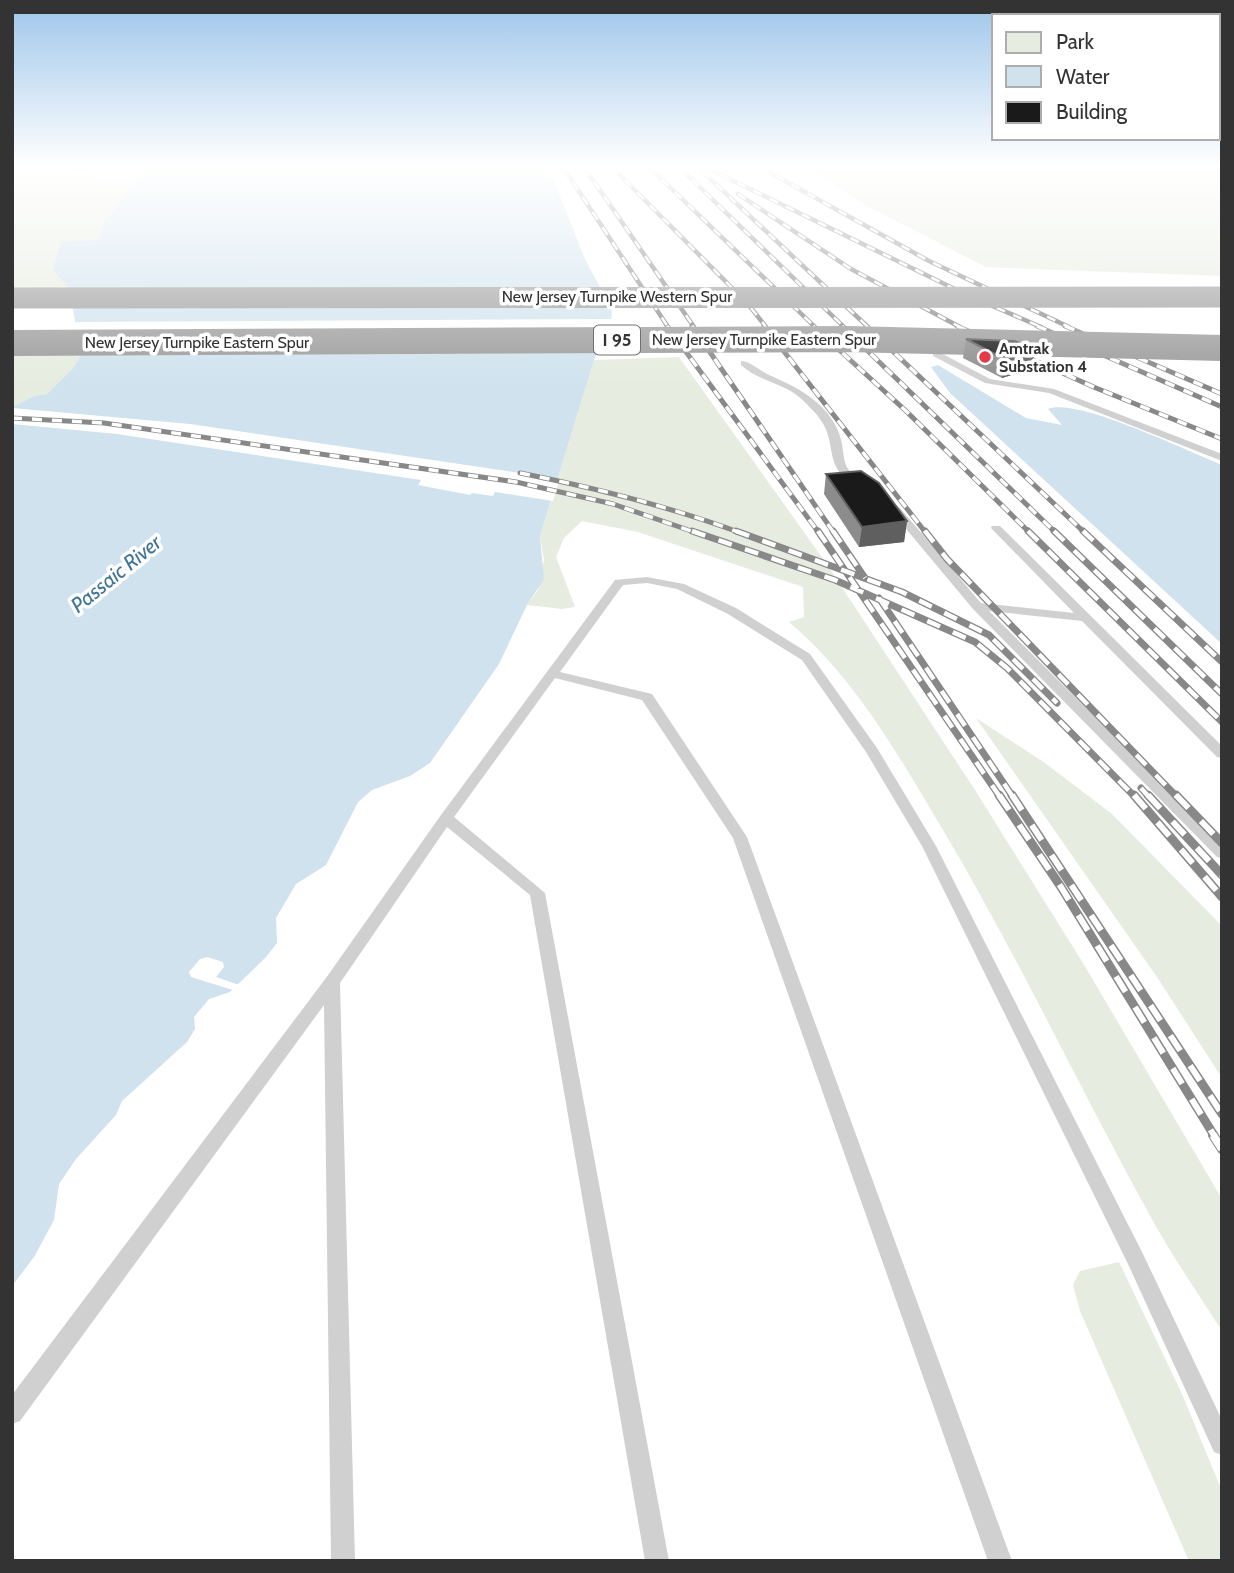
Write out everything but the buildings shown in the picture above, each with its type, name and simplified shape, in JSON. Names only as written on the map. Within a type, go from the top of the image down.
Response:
[{"type":"highway","name":"New Jersey Turnpike Western Spur","points":[[12,299],[841,295],[1222,297]]},
{"type":"highway","name":"New Jersey Turnpike Western Spur","points":[[12,310],[837,306],[1222,308]]},
{"type":"highway","name":"New Jersey Turnpike Eastern Spur","points":[[12,330],[870,327],[1222,335]]},
{"type":"highway","name":"New Jersey Turnpike Eastern Spur","points":[[12,343],[858,339],[1222,348]]},
{"type":"lane","points":[[936,354],[988,380],[1051,391],[1222,458]]},
{"type":"lane","points":[[744,363],[757,375],[790,386],[808,399],[832,430],[839,469],[867,489]]},
{"type":"lane","points":[[883,499],[977,606],[1222,853]]},
{"type":"lane","points":[[996,528],[1222,754]]},
{"type":"lane","points":[[12,1413],[332,982],[446,818],[619,582],[648,580],[680,586],[732,611],[806,657],[872,751],[929,846],[1129,1245],[1222,1444]]},
{"type":"lane","points":[[977,606],[1087,618]]},
{"type":"lane","points":[[552,674],[648,697],[740,837],[1000,1561]]},
{"type":"lane","points":[[446,818],[537,893],[657,1561]]},
{"type":"lane","points":[[332,982],[343,1561]]},
{"type":"green space","points":[[12,240],[99,240],[69,288],[12,288]]},
{"type":"green space","points":[[934,240],[1222,240],[1222,276],[986,267]]},
{"type":"green space","points":[[81,354],[73,368],[47,394],[34,396],[12,407],[12,355]]},
{"type":"green space","points":[[679,357],[826,563],[975,790],[1083,963],[1222,1199],[1222,1331],[1154,1223],[998,927],[910,774],[856,694],[835,668],[789,622],[804,617],[803,587],[638,532],[582,521],[564,538],[556,557],[575,607],[562,609],[527,605],[538,590],[544,560],[540,536],[594,360]]},
{"type":"green space","points":[[976,718],[1045,763],[1112,814],[1222,926],[1222,1078],[1159,980]]},
{"type":"green space","points":[[1119,1262],[1182,1394],[1222,1491],[1222,1561],[1189,1561],[1080,1311],[1073,1285],[1080,1271]]},
{"type":"water","name":"Passaic River","points":[[578,240],[612,310],[611,325],[594,360],[540,536],[544,579],[527,605],[499,664],[430,763],[410,776],[372,790],[358,802],[326,865],[296,884],[276,918],[277,943],[266,957],[230,992],[209,999],[194,1017],[195,1029],[187,1042],[122,1101],[116,1115],[76,1159],[59,1184],[54,1220],[34,1257],[12,1286],[12,407],[34,396],[47,394],[73,368],[81,354],[69,288],[53,270],[61,241]]},
{"type":"water","points":[[938,365],[1026,418],[1062,425],[1048,409],[1062,407],[1083,411],[1134,428],[1222,465],[1222,644],[950,393],[931,367]]},
{"type":"pier","points":[[615,319],[603,349],[77,352],[71,322]]},
{"type":"pier","points":[[12,408],[190,424],[560,479],[553,501],[495,492],[493,496],[470,495],[418,485],[421,480],[117,434],[12,424]]},
{"type":"pier","points":[[207,957],[223,962],[224,967],[216,977],[242,986],[236,991],[191,977],[189,972],[200,959]]},
{"type":"railway","points":[[611,240],[668,327]]},
{"type":"railway","points":[[634,240],[694,327]]},
{"type":"railway","points":[[685,240],[748,304],[766,327]]},
{"type":"railway","points":[[725,240],[815,327]]},
{"type":"railway","points":[[755,240],[844,327]]},
{"type":"railway","points":[[776,240],[868,327]]},
{"type":"railway","points":[[808,240],[851,269],[960,327]]},
{"type":"railway","points":[[855,240],[965,294],[1041,327]]},
{"type":"railway","points":[[892,240],[929,261],[1069,327]]},
{"type":"railway","points":[[667,326],[819,533]]},
{"type":"railway","points":[[692,326],[834,533]]},
{"type":"railway","points":[[764,326],[926,533]]},
{"type":"railway","points":[[813,326],[906,411],[1030,533]]},
{"type":"railway","points":[[842,326],[1056,533]]},
{"type":"railway","points":[[866,326],[1085,533]]},
{"type":"railway","points":[[957,326],[1096,388],[1222,439]]},
{"type":"railway","points":[[1037,326],[1222,407]]},
{"type":"railway","points":[[1065,326],[1222,394]]},
{"type":"railway","points":[[12,418],[104,423],[516,482],[613,504],[697,533]]},
{"type":"railway","points":[[520,473],[632,498],[741,533]]},
{"type":"railway","points":[[692,531],[859,591]]},
{"type":"railway","points":[[736,531],[846,571]]},
{"type":"railway","points":[[818,531],[846,571]]},
{"type":"railway","points":[[833,531],[865,578]]},
{"type":"railway","points":[[925,531],[947,559],[1177,797]]},
{"type":"railway","points":[[1028,531],[1222,722]]},
{"type":"railway","points":[[1054,531],[1222,694]]},
{"type":"railway","points":[[1083,531],[1222,662]]},
{"type":"railway","points":[[846,571],[902,592],[989,635],[1057,703]]},
{"type":"railway","points":[[846,571],[859,591]]},
{"type":"railway","points":[[859,591],[880,600]]},
{"type":"railway","points":[[859,591],[1000,797]]},
{"type":"railway","points":[[880,600],[975,642],[1007,668],[1135,797]]},
{"type":"railway","points":[[880,600],[1013,797]]},
{"type":"railway","points":[[1141,788],[1149,797]]},
{"type":"railway","points":[[999,795],[1061,887],[1215,1137]]},
{"type":"railway","points":[[1012,795],[1222,1114]]},
{"type":"railway","points":[[1134,795],[1222,897]]},
{"type":"railway","points":[[1148,795],[1222,875]]},
{"type":"railway","points":[[1176,795],[1222,843]]},
{"type":"railway","points":[[1213,1135],[1222,1149]]},
{"type":"place","name":"Amtrak Substation 4","points":[[985,357]]}]
